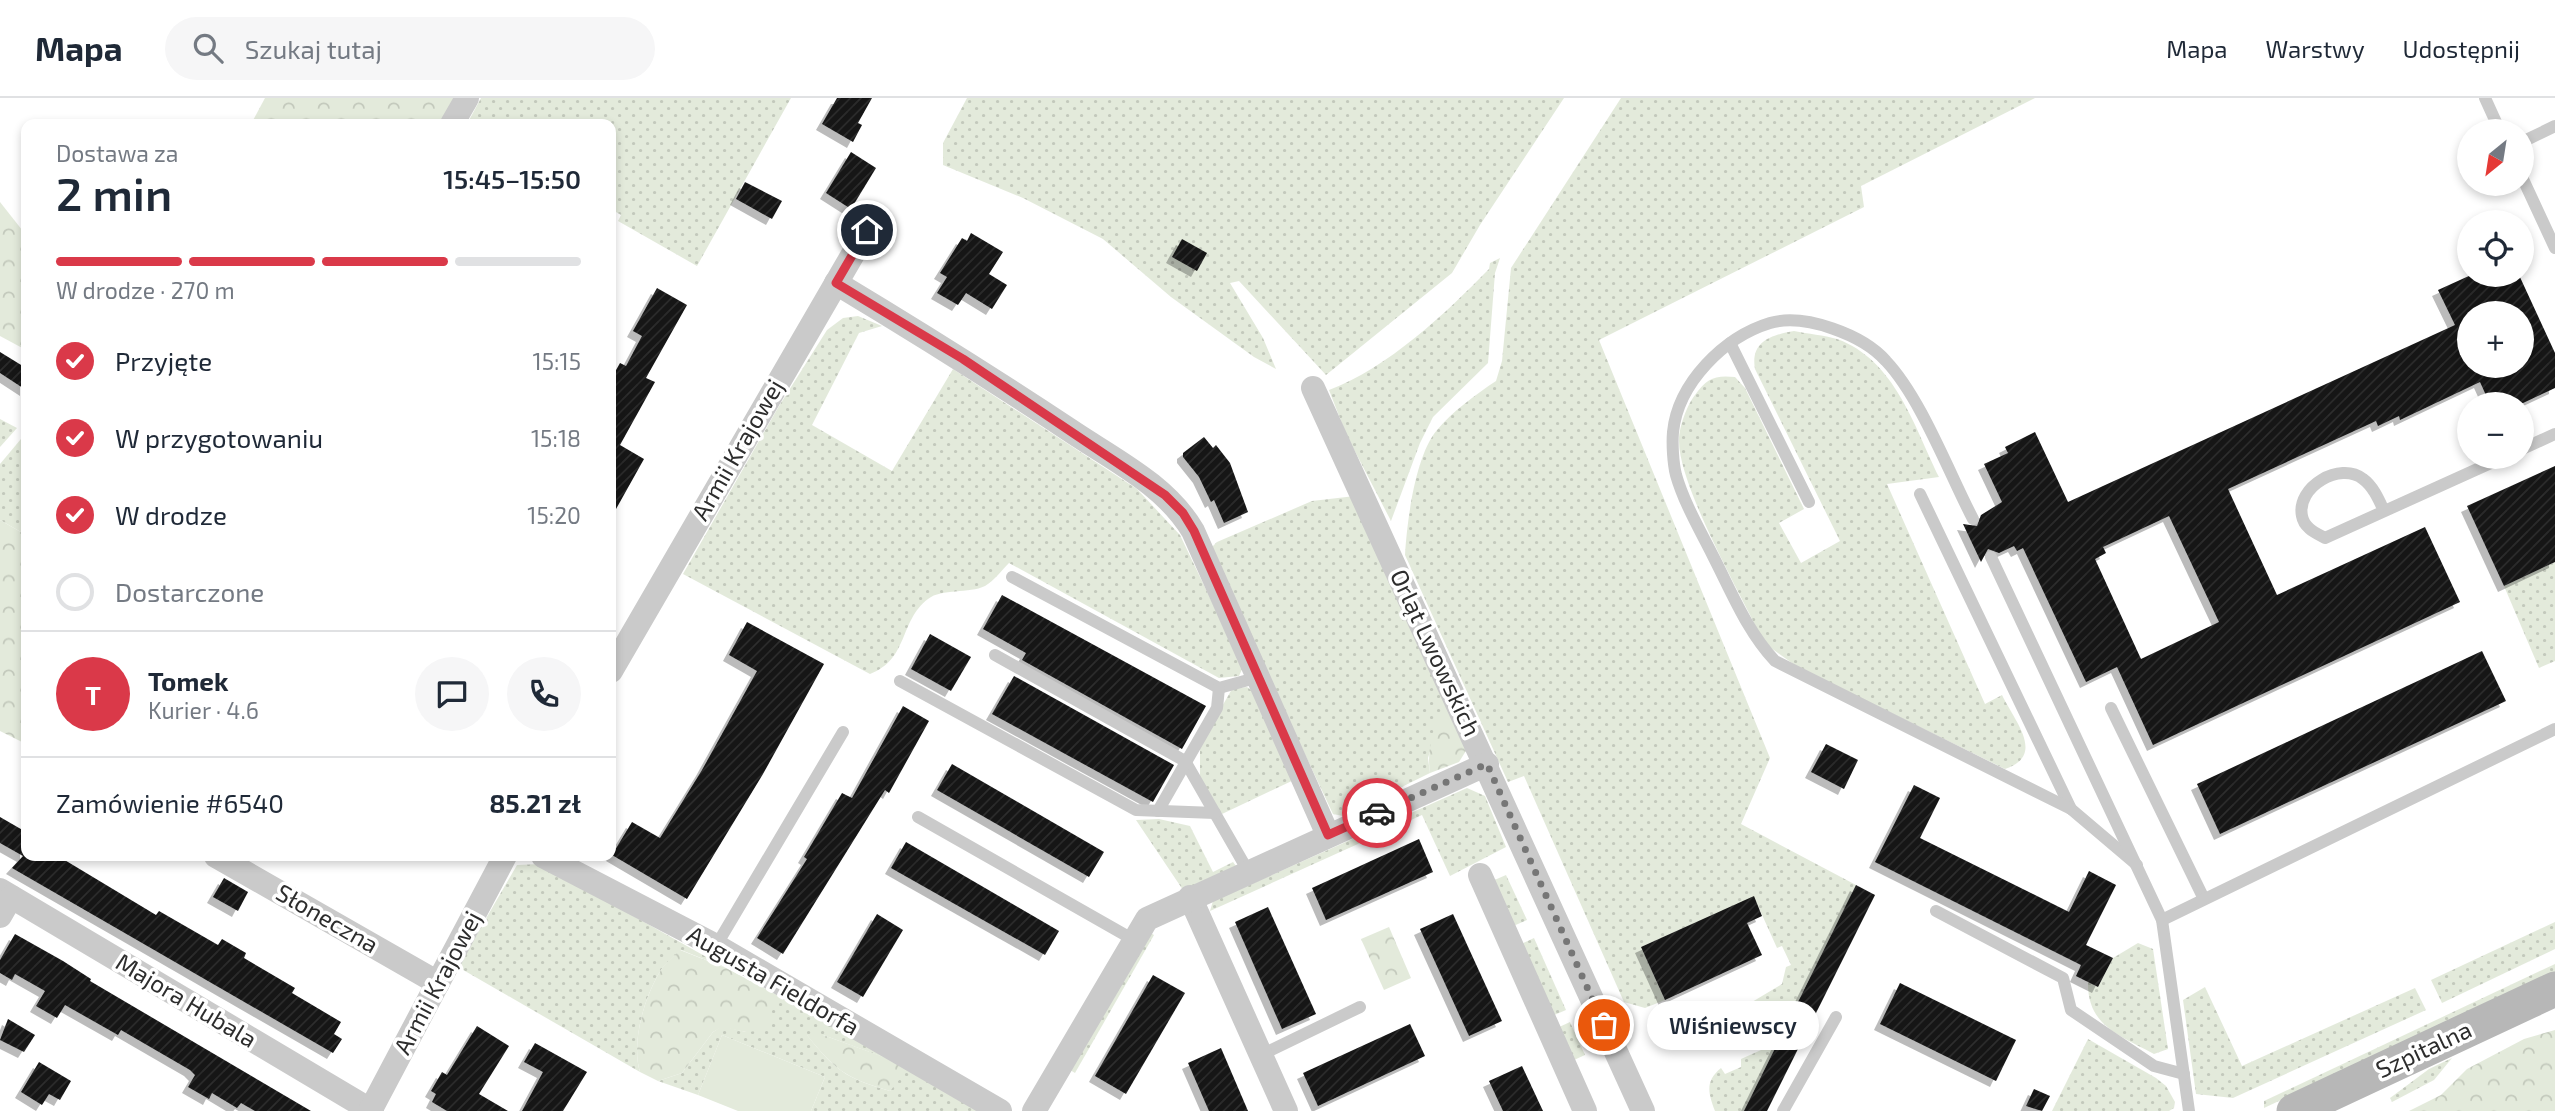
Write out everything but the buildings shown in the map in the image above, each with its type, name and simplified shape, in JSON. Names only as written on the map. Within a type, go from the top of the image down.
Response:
[{"type":"street","points":[[455,119],[467,98]]},
{"type":"street","name":"Armii Krajowej","points":[[616,662],[867,230]]},
{"type":"street","points":[[836,283],[963,359],[1165,495],[1183,513],[1194,531],[1328,835]]},
{"type":"street","name":"Orląt Lwowskich","points":[[1312,388],[1487,764],[1643,1111]]},
{"type":"street","points":[[1034,1111],[1147,919],[1190,897],[1487,764]]},
{"type":"street","name":"Słoneczna","points":[[225,861],[438,983]]},
{"type":"street","name":"Armii Krajowej","points":[[371,1111],[503,861]]},
{"type":"street","name":"Augusta Fieldorfa","points":[[553,861],[716,946],[1000,1111]]},
{"type":"street","points":[[1480,875],[1585,1111]]},
{"type":"street","points":[[1190,897],[1286,1111]]},
{"type":"street","name":"Majora Hubala","points":[[4,901],[371,1111]]},
{"type":"street","name":"Szpitalna","points":[[2294,1111],[2555,989]]},
{"type":"lane","points":[[2485,98],[2495,119]]},
{"type":"lane","points":[[2534,136],[2555,126]]},
{"type":"lane","points":[[2531,196],[2555,248]]},
{"type":"lane","points":[[1973,519],[1915,405],[1887,362],[1862,340],[1802,323],[1771,323],[1730,343],[1702,366],[1687,393],[1673,431],[1675,473],[1694,518],[1756,641],[1775,661],[2071,808],[2137,865]]},
{"type":"lane","points":[[1730,343],[1809,502]]},
{"type":"lane","points":[[2534,444],[2555,435]]},
{"type":"lane","points":[[2384,511],[2363,478],[2345,472],[2327,476],[2313,486],[2302,504],[2302,518],[2310,530],[2325,538],[2477,469]]},
{"type":"lane","points":[[1920,494],[2071,808]]},
{"type":"lane","points":[[1991,557],[2162,920],[2189,1111]]},
{"type":"lane","points":[[1012,578],[1219,688],[1259,677]]},
{"type":"lane","points":[[995,655],[1185,761],[1248,871]]},
{"type":"lane","points":[[900,681],[1136,810],[1215,813]]},
{"type":"lane","points":[[1158,811],[1217,708],[1219,688]]},
{"type":"lane","points":[[2111,708],[2204,900]]},
{"type":"lane","points":[[2162,920],[2555,729]]},
{"type":"lane","points":[[716,946],[843,732]]},
{"type":"lane","points":[[918,817],[1134,940]]},
{"type":"lane","points":[[1936,911],[2063,978],[2071,1010],[2154,1066],[2184,1074]]},
{"type":"lane","points":[[1261,1055],[1360,1007]]},
{"type":"lane","points":[[1783,1111],[1836,1017]]},
{"type":"green space","points":[[265,98],[460,98],[449,119],[254,119]]},
{"type":"green space","points":[[481,98],[791,98],[697,266],[618,221],[621,215],[616,212],[616,119],[470,119]]},
{"type":"green space","points":[[967,98],[1564,98],[1480,225],[1452,273],[1326,375],[1239,281],[1230,283],[1263,338],[1276,369],[1254,357],[1171,297],[1103,239],[1023,198],[943,165],[943,143]]},
{"type":"green space","points":[[1621,98],[2035,98],[1861,186],[1864,207],[1599,340],[1770,758],[1741,824],[1856,885],[1744,1111],[1715,1111],[1710,1083],[1721,1068],[1725,1074],[1741,1067],[1741,1059],[1770,1046],[1752,1002],[1782,984],[1786,967],[1791,965],[1782,946],[1777,948],[1754,897],[1641,947],[1665,1000],[1645,1008],[1624,1002],[1524,776],[1508,782],[1405,555],[1414,490],[1429,441],[1450,416],[1496,381],[1502,361],[1511,268]]},
{"type":"green space","points":[[0,202],[21,229],[21,347],[0,336]]},
{"type":"green space","points":[[1500,258],[1495,273],[1488,363],[1433,417],[1420,443],[1391,521],[1346,434],[1329,390],[1373,368],[1415,338],[1489,269],[1490,263]]},
{"type":"green space","points":[[858,316],[882,326],[859,333],[812,425],[892,471],[953,369],[1137,489],[1180,535],[1243,667],[1239,676],[1219,678],[1009,563],[985,586],[941,593],[928,599],[912,618],[891,659],[870,674],[683,574],[779,406],[827,330],[843,318]]},
{"type":"green space","points":[[1794,331],[1827,336],[1857,349],[1874,362],[1888,378],[1911,416],[1939,477],[1887,484],[1985,704],[2002,695],[2024,737],[2024,755],[2017,763],[2005,769],[1796,666],[1771,648],[1759,633],[1711,536],[1688,483],[1681,459],[1679,435],[1686,410],[1699,389],[1717,377],[1735,377],[1745,388],[1804,509],[1779,523],[1801,563],[1840,541],[1755,369],[1756,352],[1764,341]]},
{"type":"green space","points":[[0,419],[17,428],[0,447]]},
{"type":"green space","points":[[21,439],[21,532],[0,520],[0,464]]},
{"type":"green space","points":[[1355,496],[1445,701],[1428,758],[1430,773],[1343,816],[1333,814],[1209,550],[1217,542],[1312,501]]},
{"type":"green space","points":[[0,520],[21,532],[21,742],[0,731]]},
{"type":"green space","points":[[2555,562],[2555,661],[2539,668],[2504,586]]},
{"type":"green space","points":[[1247,687],[1260,696],[1296,779],[1222,814],[1200,778],[1200,745],[1232,689]]},
{"type":"green space","points":[[1445,701],[1469,746],[1459,762],[1430,773],[1430,745]]},
{"type":"green space","points":[[1467,788],[1485,796],[1506,847],[1450,876],[1422,815],[1210,911],[1213,901]]},
{"type":"green space","points":[[1159,819],[1190,826],[1213,872],[1233,862],[1236,866],[1183,890],[1136,820]]},
{"type":"green space","points":[[541,864],[726,968],[681,950],[663,967],[649,993],[641,1020],[637,1048],[640,1072],[458,967],[517,865]]},
{"type":"green space","points":[[1506,875],[1527,920],[1511,927],[1490,882]]},
{"type":"green space","points":[[2555,922],[2555,949],[2442,1003],[2431,980]]},
{"type":"green space","points":[[1389,927],[1411,978],[1384,990],[1361,939]]},
{"type":"green space","points":[[1149,932],[1154,935],[1075,1073],[1070,1070]]},
{"type":"green space","points":[[1534,938],[1566,1010],[1552,1016],[1519,945]]},
{"type":"green space","points":[[2138,943],[2153,949],[2168,1049],[2154,1054],[2108,1028],[2093,1009],[2089,997],[2088,982],[2098,987],[2113,958]]},
{"type":"green space","points":[[680,950],[726,968],[777,995],[766,1030],[746,1032],[722,1027],[713,1032],[682,1073],[658,1081],[640,1072],[638,1034],[655,981],[665,965]]},
{"type":"green space","points":[[2555,964],[2555,972],[2264,1108],[2264,1101]]},
{"type":"green space","points":[[2205,987],[2242,1066],[2415,988],[2426,1010],[2233,1098],[2196,1094],[2183,1000]]},
{"type":"green space","points":[[777,995],[992,1111],[811,1111],[825,1077],[722,1035],[698,1095],[658,1081],[682,1073],[713,1032],[722,1026],[746,1032]],"holes":[[[807,1035],[823,1035],[905,1065],[890,1091],[862,1082],[842,1071],[825,1057]]]},
{"type":"green space","points":[[1570,1022],[1585,1055],[1574,1060],[1557,1028]]},
{"type":"green space","points":[[2555,1030],[2555,1111],[2409,1111],[2441,1095],[2467,1069],[2524,1039]]},
{"type":"green space","points":[[806,1034],[823,1035],[906,1065],[907,1070],[890,1091],[875,1086],[842,1071]]},
{"type":"green space","points":[[722,1035],[825,1077],[811,1111],[738,1111],[698,1095]]},
{"type":"green space","points":[[2088,1039],[2166,1086],[2175,1102],[2174,1108],[2169,1111],[2052,1111]]},
{"type":"green space","points":[[2452,1058],[2434,1080],[2392,1102],[2390,1098],[2429,1069]]},
{"type":"way so far","points":[[1377,813],[1487,764],[1604,1025]]},
{"type":"place","name":"Wiśniewscy","points":[[1604,1025]]},
{"type":"route","points":[[867,230],[836,283],[963,359],[1165,495],[1183,513],[1194,531],[1328,835],[1377,813]]}]
